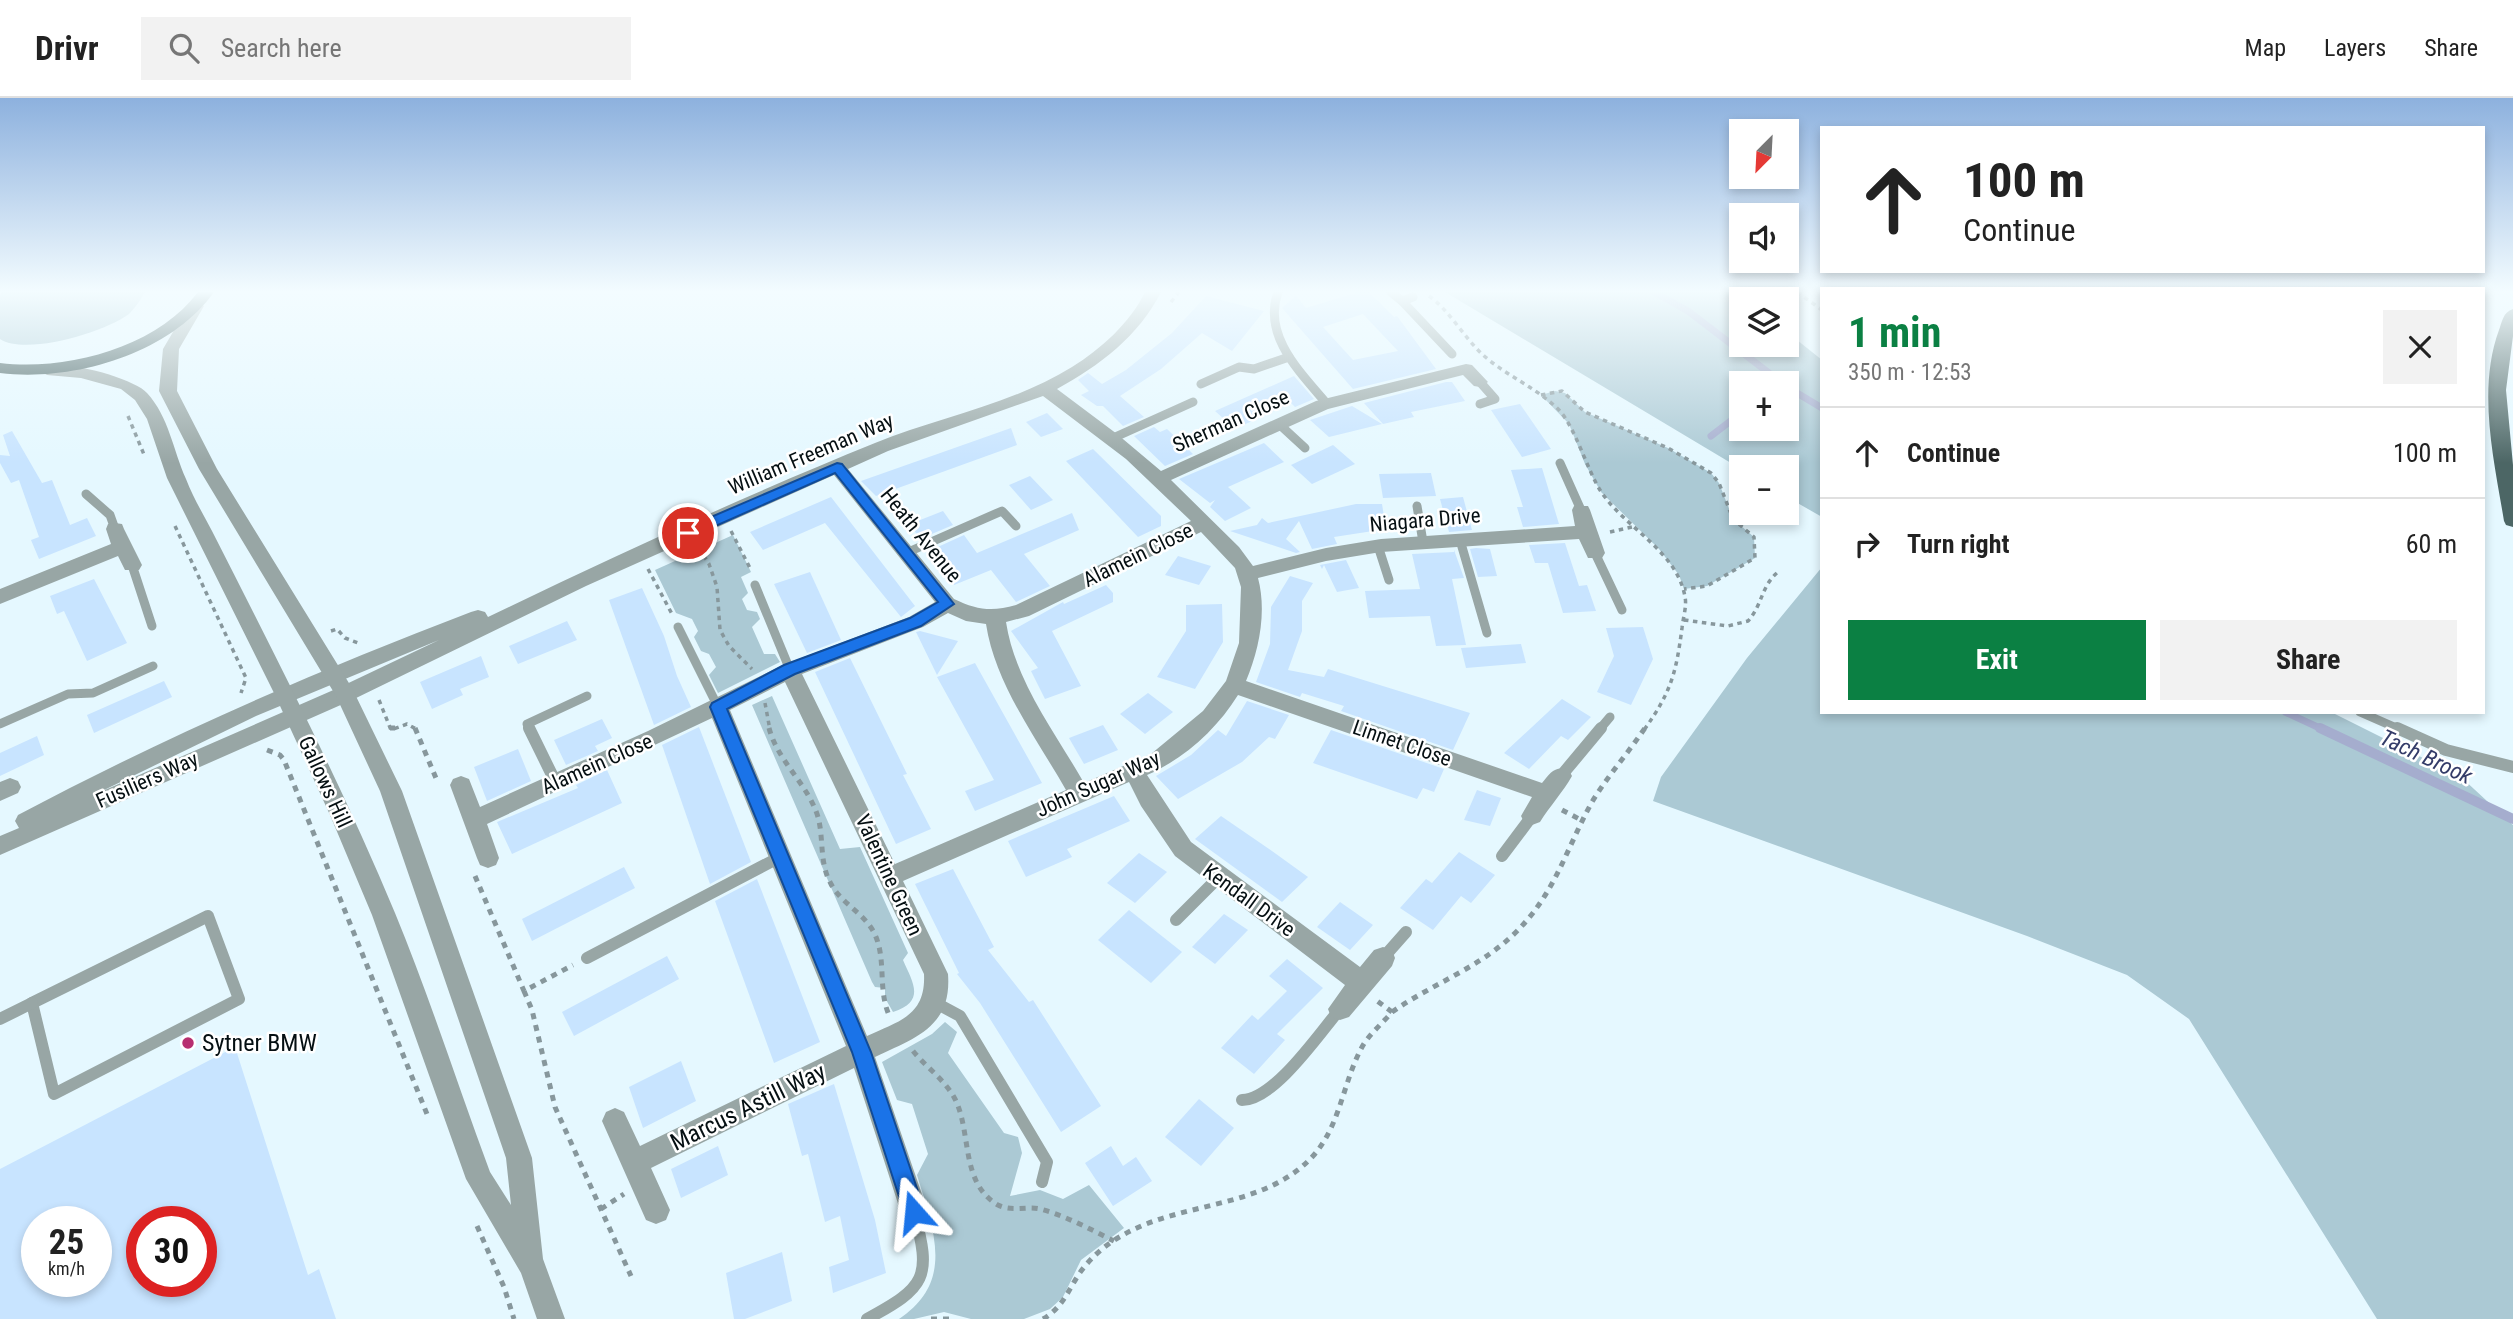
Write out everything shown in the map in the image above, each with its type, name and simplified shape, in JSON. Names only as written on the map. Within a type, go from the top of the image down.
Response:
[{"type":"highway","points":[[0,371],[47,370],[121,349]]},
{"type":"main road","points":[[2503,349],[2497,390],[2513,521]]},
{"type":"street","name":"Gallows Hill","points":[[171,349],[168,391],[208,469],[340,684],[395,803],[519,1158],[531,1266]]},
{"type":"street","name":"William Freeman Way","points":[[290,705],[837,467],[914,435],[1045,389],[1080,370],[1105,349]]},
{"type":"street","points":[[1452,354],[1480,382]]},
{"type":"street","name":"Sherman Close","points":[[1158,479],[1327,404],[1466,369]]},
{"type":"street","name":"Gallows Hill","points":[[47,370],[81,373],[127,385],[141,396],[156,419],[176,478],[290,705],[341,815],[384,915],[479,1179],[531,1266],[551,1319]]},
{"type":"street","points":[[1045,389],[1113,438],[1158,479],[1229,549],[1248,574]]},
{"type":"street","name":"Heath Avenue","points":[[837,467],[947,604],[973,616],[995,618]]},
{"type":"street","points":[[1581,510],[1595,553]]},
{"type":"street","name":"Alamein Close","points":[[995,618],[1023,611],[1203,523]]},
{"type":"street","name":"Niagara Drive","points":[[1248,574],[1349,550],[1378,546],[1586,532]]},
{"type":"street","points":[[0,597],[119,538],[132,565]]},
{"type":"street","name":"John Sugar Way","points":[[891,876],[1159,760],[1184,741],[1236,686],[1251,635],[1251,590],[1248,574]]},
{"type":"street","name":"Alamein Close","points":[[475,819],[718,707],[790,670],[916,622],[947,604]]},
{"type":"street","points":[[995,618],[998,645],[1007,667],[1079,793]]},
{"type":"street","name":"Valentine Green","points":[[790,670],[936,974],[937,995],[934,1002]]},
{"type":"street","name":"Linnet Close","points":[[1236,686],[1546,793]]},
{"type":"street","points":[[0,836],[130,766],[290,705]]},
{"type":"street","name":"Fusiliers Way","points":[[0,846],[290,705]]},
{"type":"street","points":[[718,707],[861,1052],[914,1212]]},
{"type":"street","name":"Kendall Drive","points":[[1134,771],[1149,800],[1183,849],[1360,985]]},
{"type":"street","points":[[1532,816],[1546,793],[1561,776]]},
{"type":"street","points":[[461,785],[488,858]]},
{"type":"street","points":[[1340,1009],[1383,958]]},
{"type":"street","points":[[861,1052],[918,1024],[934,1002]]},
{"type":"street","name":"Marcus Astill Way","points":[[635,1162],[861,1052]]},
{"type":"street","points":[[615,1122],[656,1210]]},
{"type":"lane","points":[[1285,349],[1327,404]]},
{"type":"lane","points":[[1447,349],[1452,354]]},
{"type":"lane","points":[[1201,384],[1239,367],[1254,369],[1289,356]]},
{"type":"lane","points":[[1479,404],[1495,399],[1480,382]]},
{"type":"lane","points":[[1113,438],[1193,402]]},
{"type":"lane","points":[[1280,425],[1305,448]]},
{"type":"lane","points":[[1560,463],[1581,510]]},
{"type":"lane","points":[[86,494],[110,515],[119,538]]},
{"type":"lane","points":[[1417,506],[1423,542]]},
{"type":"lane","points":[[906,553],[1002,511],[1016,526]]},
{"type":"lane","points":[[1460,540],[1487,632]]},
{"type":"lane","points":[[1378,546],[1389,580]]},
{"type":"lane","points":[[1595,553],[1622,610]]},
{"type":"lane","points":[[132,565],[141,588],[143,607],[152,626]]},
{"type":"lane","points":[[755,585],[790,670]]},
{"type":"lane","points":[[678,627],[718,707]]},
{"type":"lane","points":[[0,724],[68,694],[93,693],[153,666]]},
{"type":"lane","points":[[556,783],[527,724],[587,696]]},
{"type":"lane","points":[[2365,714],[2446,750],[2513,767]]},
{"type":"lane","points":[[1561,776],[1610,717]]},
{"type":"lane","points":[[1502,856],[1532,816]]},
{"type":"lane","points":[[587,958],[780,857]]},
{"type":"lane","points":[[1176,920],[1218,878]]},
{"type":"lane","points":[[0,1019],[32,1003],[208,916],[239,999],[54,1094],[32,1003]]},
{"type":"lane","points":[[1383,958],[1406,932]]},
{"type":"lane","points":[[934,1002],[960,1016],[967,1027],[1048,1162],[1042,1182]]},
{"type":"lane","points":[[1242,1100],[1253,1100],[1273,1087],[1340,1009]]},
{"type":"lane","points":[[867,1319],[902,1301],[913,1291],[925,1270],[924,1247],[914,1212]]},
{"type":"path","points":[[1043,1319],[1056,1311],[1084,1267],[1114,1241],[1159,1219],[1199,1206],[1258,1193],[1302,1167],[1323,1142],[1343,1101],[1362,1048],[1391,1012],[1413,997],[1478,964],[1514,934],[1547,897],[1592,801],[1665,701],[1676,672],[1684,620],[1684,589],[1679,576],[1659,549],[1601,492],[1585,464],[1569,424],[1541,395],[1477,349]]},
{"type":"path","points":[[1541,395],[1562,391],[1586,412],[1668,448],[1717,480],[1733,519],[1754,537],[1755,558],[1707,586],[1684,589]]},
{"type":"path","points":[[126,412],[148,466]]},
{"type":"path","points":[[169,514],[246,680],[238,696]]},
{"type":"path","points":[[729,528],[755,585]]},
{"type":"path","points":[[688,533],[702,552],[713,575],[718,596],[720,631],[729,646],[746,661],[760,685],[771,738],[804,787],[817,816],[821,860],[829,881],[840,897],[869,923],[875,934],[881,963],[882,1000],[899,1033],[921,1062],[940,1077],[951,1093],[960,1116],[970,1168],[983,1192],[1002,1208],[1039,1209],[1114,1241]]},
{"type":"path","points":[[648,569],[678,627]]},
{"type":"path","points":[[1684,620],[1728,626],[1744,624],[1758,611],[1764,600],[1766,582],[1778,572]]},
{"type":"path","points":[[313,639],[337,628],[345,638],[369,645]]},
{"type":"path","points":[[235,657],[260,647]]},
{"type":"path","points":[[256,750],[274,752],[284,760],[341,896],[398,1050],[430,1122]]},
{"type":"path","points":[[1360,985],[1391,1012]]},
{"type":"path","points":[[524,991],[532,1010],[555,1107],[631,1276]]},
{"type":"path","points":[[475,1223],[504,1287],[514,1319]]},
{"type":"path","points":[[931,1319],[952,1319]]},
{"type":"shaded area","points":[[1540,349],[1729,349],[1729,357],[1799,357],[1799,349],[1808,349],[1820,358],[1820,516],[1799,504],[1799,455],[1729,455],[1729,462]]},
{"type":"shaded area","points":[[1555,391],[1565,393],[1585,412],[1668,448],[1711,473],[1719,483],[1729,509],[1729,525],[1740,525],[1754,537],[1755,558],[1707,586],[1684,589],[1679,575],[1659,549],[1601,492],[1585,464],[1569,424],[1541,395]]},
{"type":"shaded area","points":[[733,535],[751,572],[741,577],[748,593],[742,599],[747,610],[757,612],[760,619],[752,627],[764,654],[775,654],[780,662],[718,693],[709,675],[716,667],[709,654],[701,651],[694,637],[698,631],[692,619],[676,613],[655,570]]},
{"type":"shaded area","points":[[1820,569],[1820,714],[2335,714],[2461,777],[2513,825],[2513,1319],[2377,1319],[2189,1019],[2127,975],[2027,936],[1653,801],[1661,777],[1747,658]]},
{"type":"shaded area","points":[[772,696],[840,849],[860,847],[908,953],[903,960],[914,990],[910,1002],[903,1008],[893,1012],[885,998],[885,988],[875,987],[872,982],[752,705]]},
{"type":"shaded area","points":[[945,1022],[957,1032],[948,1053],[1004,1133],[1018,1137],[1022,1153],[1010,1196],[1040,1190],[1063,1199],[1089,1185],[1124,1228],[1081,1260],[1063,1297],[1050,1309],[1024,1319],[971,1319],[944,1312],[914,1319],[899,1319],[917,1304],[928,1288],[934,1271],[935,1253],[929,1215],[917,1175],[928,1154],[912,1104],[897,1100],[882,1062],[932,1034]]},
{"type":"building","points":[[1152,349],[1184,349],[1161,369],[1120,396],[1144,417],[1123,426],[1103,406],[1097,406],[1081,395],[1089,391],[1078,380],[1088,373],[1102,384],[1126,370]]},
{"type":"building","points":[[1318,349],[1343,349],[1353,360],[1398,351],[1396,349],[1421,349],[1436,369],[1353,389]]},
{"type":"building","points":[[1294,376],[1314,399],[1295,407],[1291,403],[1235,429],[1215,411]]},
{"type":"building","points":[[1452,382],[1465,401],[1411,412],[1414,417],[1383,424],[1364,403]]},
{"type":"building","points":[[1520,404],[1551,449],[1522,457],[1491,410]]},
{"type":"building","points":[[1352,406],[1382,424],[1329,437],[1310,420]]},
{"type":"building","points":[[1047,413],[1063,429],[1041,437],[1026,422]]},
{"type":"building","points":[[1154,427],[1160,432],[1167,429],[1193,454],[1165,466],[1134,436]]},
{"type":"building","points":[[1011,428],[1017,445],[876,496],[861,481]]},
{"type":"building","points":[[12,431],[42,483],[52,480],[70,525],[87,518],[96,536],[39,559],[31,540],[39,537],[19,480],[11,483],[0,463],[0,455],[10,456],[3,435]]},
{"type":"building","points":[[1264,443],[1284,462],[1228,487],[1251,508],[1225,521],[1210,507],[1215,500],[1210,503],[1179,479]]},
{"type":"building","points":[[1333,445],[1355,464],[1312,484],[1291,465]]},
{"type":"building","points":[[1093,449],[1161,516],[1161,526],[1138,537],[1066,461]]},
{"type":"building","points":[[1542,468],[1559,524],[1523,527],[1517,507],[1523,507],[1511,470]]},
{"type":"building","points":[[1431,473],[1436,496],[1383,498],[1379,474]]},
{"type":"building","points":[[1030,476],[1053,500],[1031,510],[1009,485]]},
{"type":"building","points":[[831,497],[915,606],[901,617],[825,523],[763,550],[750,532]]},
{"type":"building","points":[[1463,497],[1472,530],[1449,532],[1440,499]]},
{"type":"building","points":[[1356,504],[1382,504],[1386,529],[1334,537],[1337,544],[1312,549],[1299,521],[1286,539],[1300,552],[1296,553],[1230,531],[1257,525],[1262,518],[1268,523]]},
{"type":"building","points":[[943,511],[953,525],[920,539],[910,524]]},
{"type":"building","points":[[1072,513],[1079,530],[1024,554],[1050,586],[1016,602],[991,570],[954,585],[929,551],[964,535],[977,553]]},
{"type":"building","points":[[1565,543],[1579,586],[1587,585],[1596,611],[1563,613],[1548,563],[1535,563],[1529,545]]},
{"type":"building","points":[[1470,549],[1490,549],[1497,576],[1478,577]]},
{"type":"building","points":[[1454,550],[1464,578],[1452,579],[1466,645],[1436,646],[1430,616],[1369,618],[1365,591],[1420,589],[1412,554]]},
{"type":"building","points":[[1178,556],[1211,566],[1199,585],[1165,575]]},
{"type":"building","points":[[1346,560],[1359,588],[1337,592],[1324,565],[1322,569],[1320,565]]},
{"type":"building","points":[[810,572],[841,640],[807,653],[774,584]]},
{"type":"building","points":[[1290,576],[1313,583],[1302,601],[1302,631],[1288,670],[1324,677],[1328,669],[1470,713],[1453,750],[1341,711],[1344,706],[1302,693],[1300,697],[1256,682],[1270,644],[1271,607]]},
{"type":"building","points":[[94,579],[127,643],[87,661],[64,611],[57,614],[50,596]]},
{"type":"building","points":[[1106,585],[1113,593],[1113,602],[1052,631],[1081,686],[1045,699],[1031,671],[1038,668],[1011,631],[1063,602],[1064,604]]},
{"type":"building","points":[[642,588],[691,707],[654,725],[609,600]]},
{"type":"building","points":[[1222,604],[1223,642],[1195,689],[1157,677],[1186,631],[1186,605]]},
{"type":"building","points":[[567,621],[577,640],[518,664],[509,646]]},
{"type":"building","points":[[1643,627],[1653,659],[1631,705],[1597,692],[1614,656],[1606,628]]},
{"type":"building","points":[[916,632],[958,641],[937,675]]},
{"type":"building","points":[[1521,644],[1526,663],[1466,668],[1461,648]]},
{"type":"building","points":[[481,656],[489,677],[460,689],[463,695],[432,709],[420,682]]},
{"type":"building","points":[[850,658],[907,774],[903,775],[931,829],[896,844],[815,672]]},
{"type":"building","points":[[975,663],[1042,783],[975,811],[965,791],[994,780],[937,677]]},
{"type":"building","points":[[164,681],[172,697],[94,733],[87,715]]},
{"type":"building","points":[[1148,693],[1173,712],[1145,734],[1120,714]]},
{"type":"building","points":[[1562,699],[1591,717],[1568,740],[1561,736],[1529,769],[1504,753]]},
{"type":"building","points":[[1247,701],[1289,715],[1275,739],[1269,737],[1242,762],[1178,799],[1156,776],[1191,755],[1218,730],[1226,736]]},
{"type":"building","points":[[602,719],[612,738],[595,746],[598,751],[566,765],[554,740]]},
{"type":"building","points":[[1103,725],[1118,750],[1084,764],[1069,738]]},
{"type":"building","points":[[699,727],[751,862],[710,884],[662,745]]},
{"type":"building","points":[[1331,730],[1444,769],[1434,792],[1423,788],[1417,799],[1313,763]]},
{"type":"building","points":[[37,736],[44,755],[0,776],[0,753]]},
{"type":"building","points":[[518,749],[531,781],[487,801],[474,767]]},
{"type":"building","points":[[607,770],[622,803],[512,854],[497,822],[578,788],[576,785]]},
{"type":"building","points":[[1477,790],[1501,798],[1490,826],[1464,820]]},
{"type":"building","points":[[1114,796],[1130,821],[1067,849],[1072,857],[1026,877],[1008,841]]},
{"type":"building","points":[[1221,816],[1308,877],[1282,902],[1195,839]]},
{"type":"building","points":[[1459,852],[1495,875],[1471,903],[1461,896],[1433,930],[1400,908],[1426,879],[1432,883]]},
{"type":"building","points":[[1139,853],[1167,872],[1135,903],[1107,883]]},
{"type":"building","points":[[624,867],[635,888],[532,941],[522,919]]},
{"type":"building","points":[[953,869],[994,947],[988,950],[1029,1002],[1033,1000],[1101,1106],[1061,1132],[980,1003],[957,974],[959,973],[915,884]]},
{"type":"building","points":[[757,879],[820,1042],[774,1063],[715,901]]},
{"type":"building","points":[[1340,902],[1373,925],[1350,950],[1317,927]]},
{"type":"building","points":[[1129,910],[1182,952],[1151,983],[1098,940]]},
{"type":"building","points":[[1224,914],[1248,930],[1215,964],[1192,947]]},
{"type":"building","points":[[667,956],[679,979],[574,1036],[562,1012]]},
{"type":"building","points":[[1287,959],[1323,988],[1277,1034],[1285,1040],[1254,1074],[1221,1048],[1252,1015],[1258,1020],[1287,991],[1269,976]]},
{"type":"building","points":[[235,1047],[308,1275],[319,1269],[336,1319],[0,1319],[0,1169]]},
{"type":"building","points":[[681,1061],[696,1101],[643,1128],[629,1087]]},
{"type":"building","points":[[834,1084],[875,1220],[886,1273],[833,1293],[829,1267],[849,1260],[840,1216],[825,1222],[808,1154],[802,1156],[788,1104]]},
{"type":"building","points":[[1199,1099],[1234,1128],[1201,1166],[1165,1137]]},
{"type":"building","points":[[718,1146],[728,1175],[681,1198],[671,1169]]},
{"type":"building","points":[[1111,1146],[1123,1166],[1136,1157],[1152,1181],[1113,1206],[1085,1163]]},
{"type":"building","points":[[782,1252],[792,1301],[745,1319],[734,1319],[726,1273]]},
{"type":"waterway","name":"Tach Brook","points":[[1738,349],[1766,371]]},
{"type":"waterway","name":"Tach Brook","points":[[1799,394],[1820,407]]},
{"type":"waterway","points":[[1711,436],[1729,422]]},
{"type":"waterway","name":"Tach Brook","points":[[2289,714],[2324,730]]},
{"type":"waterway","name":"Tach Brook","points":[[2320,728],[2513,819]]},
{"type":"place","name":"Sytner BMW","points":[[188,1043]]},
{"type":"route","points":[[688,533],[837,467],[947,604],[916,622],[790,670],[718,707],[861,1052],[914,1212]]}]
